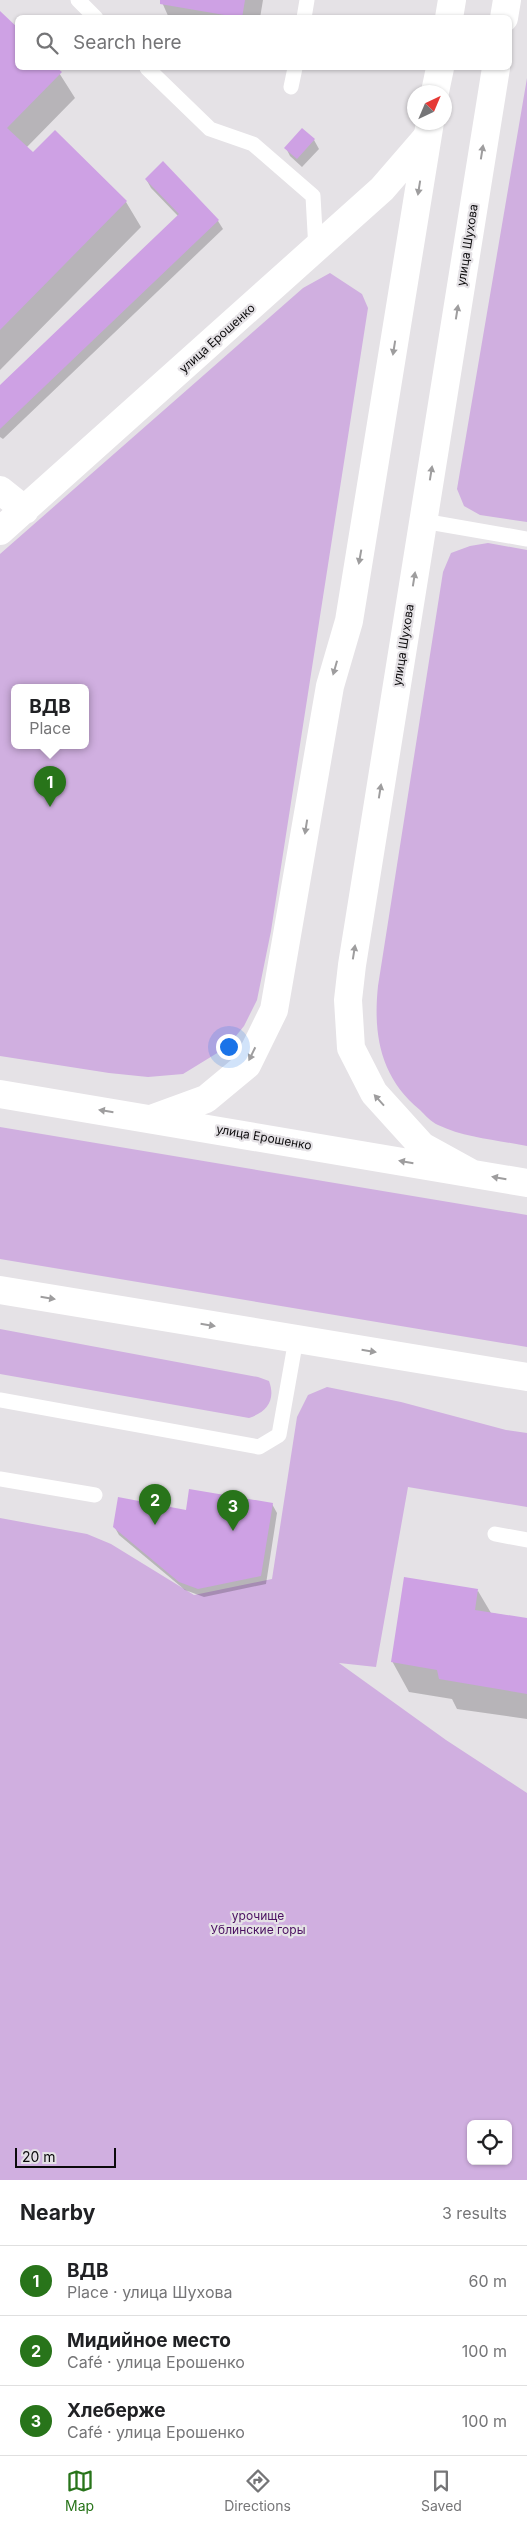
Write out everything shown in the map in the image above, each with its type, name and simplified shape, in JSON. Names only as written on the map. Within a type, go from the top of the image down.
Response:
[{"type":"main road","points":[[450,15],[452,0]]},
{"type":"main road","points":[[504,15],[507,0]]},
{"type":"main road","points":[[436,85],[440,70]]},
{"type":"main road","name":"улица Шухова","points":[[471,1173],[422,1146],[374,1093],[351,1048],[348,1000],[352,965],[496,70]]},
{"type":"main road","points":[[154,1118],[206,1099],[247,1065],[274,1010],[330,686],[349,621],[428,130]]},
{"type":"main road","name":"улица Ерошенко","points":[[0,531],[382,189],[428,130]]},
{"type":"main road","points":[[0,490],[25,510]]},
{"type":"main road","name":"улица Ерошенко","points":[[0,1094],[154,1118],[527,1183]]},
{"type":"main road","points":[[0,1290],[527,1377]]},
{"type":"lane","points":[[78,0],[93,15]]},
{"type":"lane","points":[[304,15],[307,0]]},
{"type":"lane","points":[[149,70],[210,129],[254,144],[313,196],[316,250]]},
{"type":"lane","points":[[291,87],[295,70]]},
{"type":"lane","points":[[424,521],[527,539]]},
{"type":"lane","points":[[0,1400],[260,1447],[279,1435],[296,1339]]},
{"type":"lane","points":[[0,1479],[95,1495]]},
{"type":"lane","points":[[495,1534],[527,1540]]},
{"type":"green space","points":[[527,78],[527,522],[480,515],[464,506],[457,489]]},
{"type":"green space","points":[[330,273],[362,294],[368,308],[271,931],[257,1000],[244,1026],[227,1047],[183,1074],[148,1077],[109,1073],[0,1056],[0,554],[303,288]]},
{"type":"green space","points":[[488,543],[527,550],[527,1146],[459,1133],[438,1125],[431,1120],[407,1097],[388,1069],[382,1054],[377,1021],[378,986],[443,572],[451,553],[470,546]]},
{"type":"green space","points":[[0,1127],[527,1215],[527,1347],[0,1259]]},
{"type":"green space","points":[[0,1329],[258,1377],[269,1381],[271,1388],[270,1399],[265,1409],[249,1418],[0,1374]]},
{"type":"green space","name":"урочище Ублинские горы","points":[[327,1387],[401,1402],[506,1430],[527,1433],[527,1507],[408,1487],[376,1667],[339,1663],[446,1740],[527,1793],[527,2180],[0,2180],[0,1518],[87,1534],[111,1544],[194,1595],[272,1579],[297,1417],[308,1395]]},
{"type":"building","points":[[160,0],[245,0],[242,15],[224,15],[160,4]]},
{"type":"building","points":[[0,11],[15,25],[15,70],[60,70],[62,72],[7,128],[33,152],[55,130],[127,201],[0,330]]},
{"type":"building","points":[[302,128],[315,139],[297,159],[284,148]]},
{"type":"building","points":[[163,161],[219,220],[0,429],[0,385],[179,214],[145,179]]},
{"type":"building","points":[[189,1489],[273,1503],[261,1576],[198,1589],[179,1582],[113,1527],[118,1497],[186,1510]]},
{"type":"building","points":[[404,1577],[478,1589],[475,1610],[527,1618],[527,1694],[439,1679],[437,1670],[391,1662]]},
{"type":"place","name":"ВДВ","points":[[50,807]]},
{"type":"place","name":"Мидийное место","points":[[155,1525]]},
{"type":"place","name":"Хлеберже","points":[[233,1531]]}]
